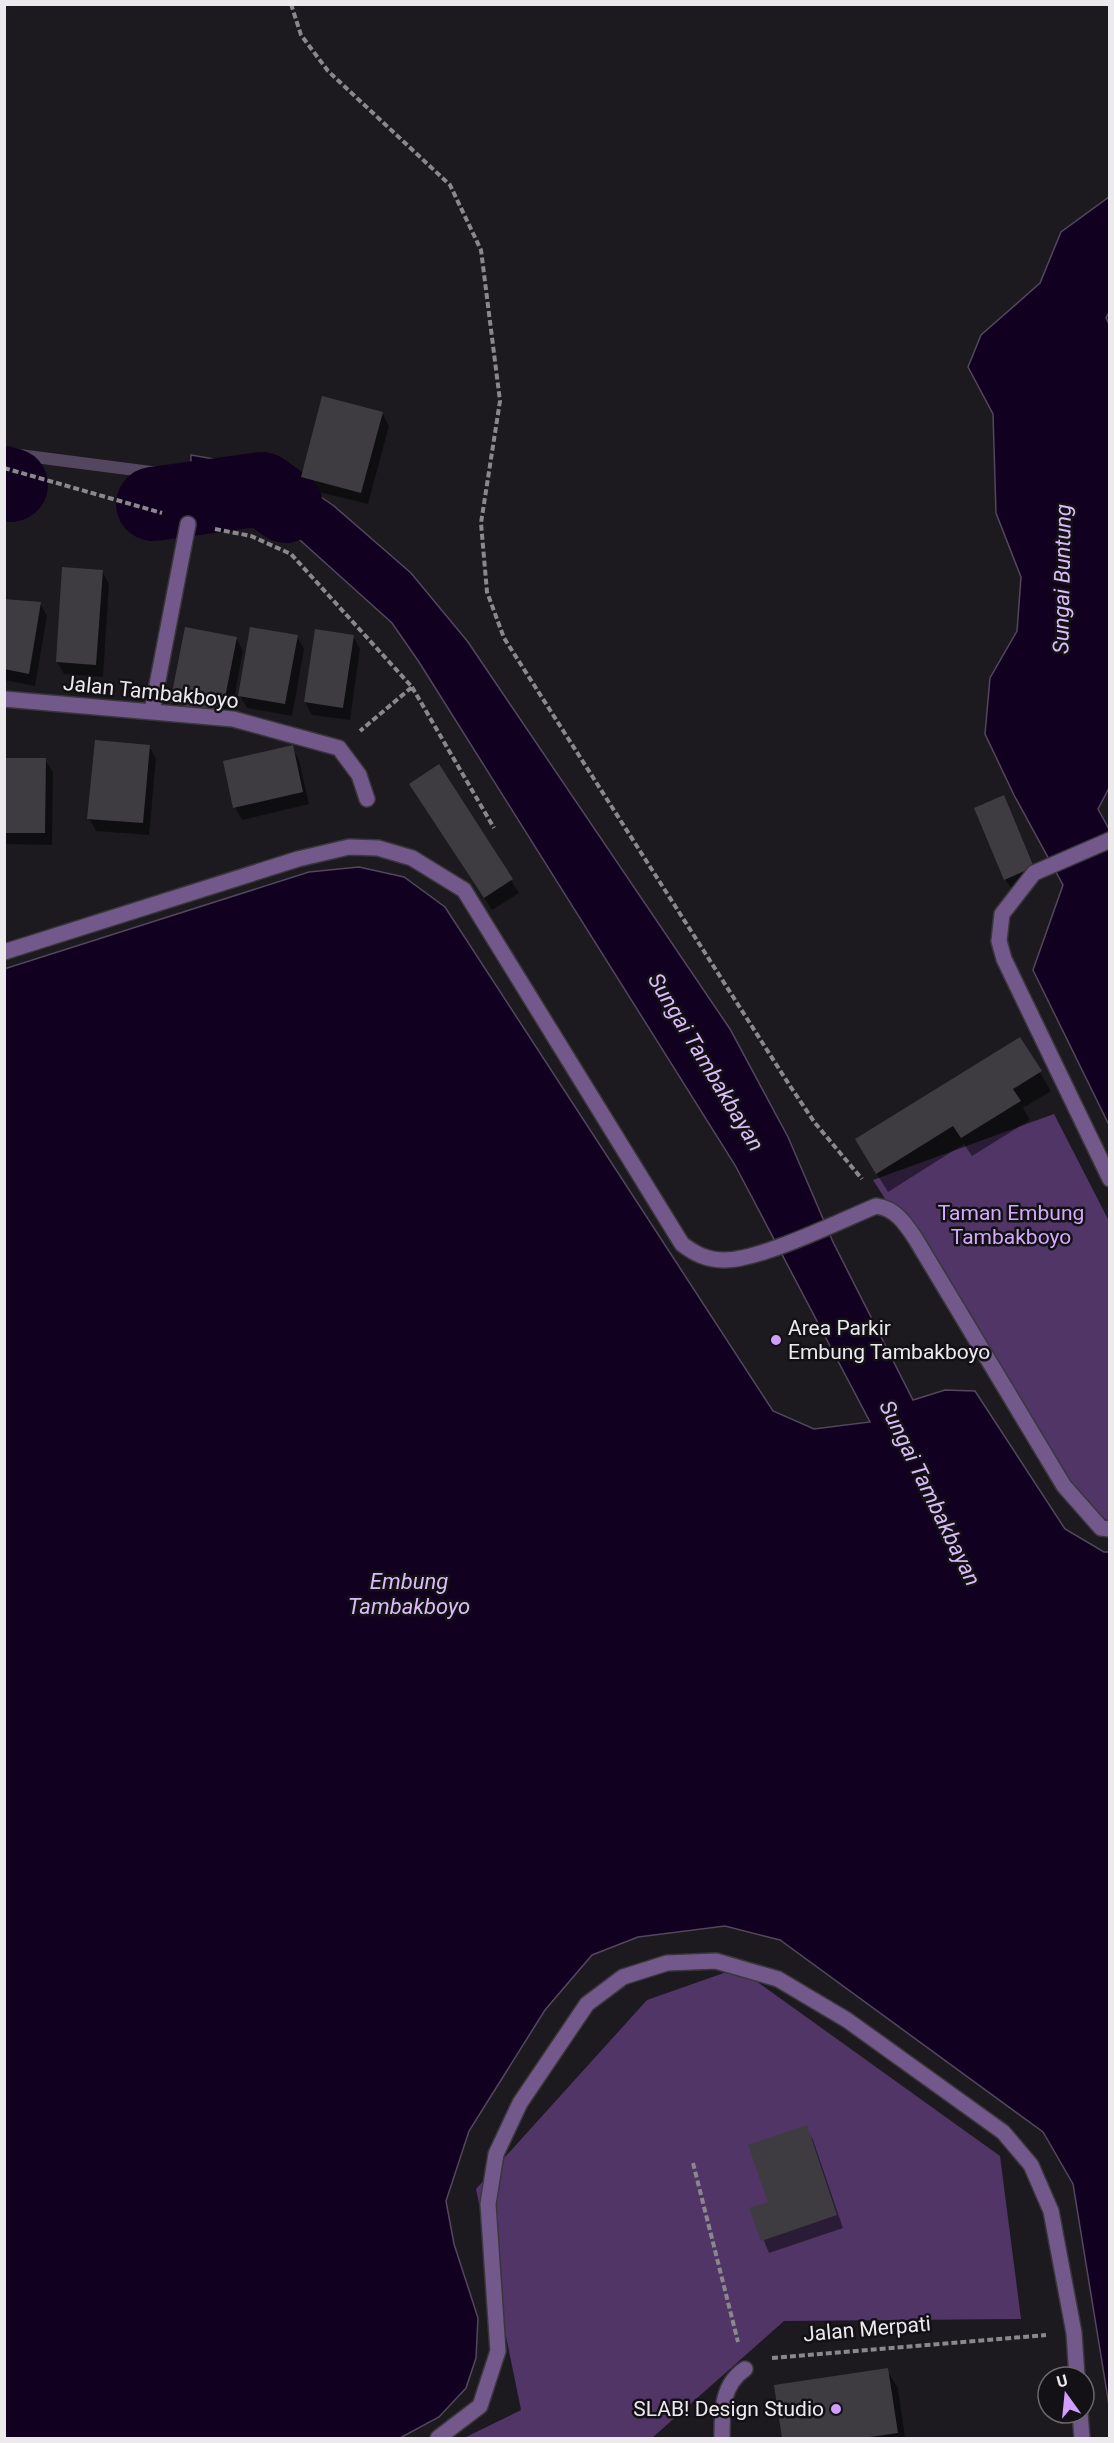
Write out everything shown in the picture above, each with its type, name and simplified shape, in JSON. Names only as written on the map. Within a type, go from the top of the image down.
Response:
[{"type":"street","points":[[152,711],[188,524]]},
{"type":"street","name":"Jalan Tambakboyo","points":[[4,699],[233,718],[339,748]]},
{"type":"street","points":[[339,748],[360,775],[367,799]]},
{"type":"street","points":[[1110,840],[1034,873],[1002,914],[999,941],[1004,959],[1110,1179]]},
{"type":"street","points":[[4,952],[298,859],[349,848],[378,848],[412,858],[464,890],[682,1244],[698,1256],[715,1259],[751,1256],[876,1206],[887,1207],[902,1220],[915,1238],[1064,1486],[1101,1528],[1110,1529]]},
{"type":"street","points":[[438,2439],[480,2406],[498,2351],[488,2204],[496,2154],[520,2103],[587,2004],[623,1977],[667,1963],[716,1961],[778,1979],[847,2020],[1003,2132],[1031,2165],[1052,2211],[1074,2333],[1076,2365]]},
{"type":"street","points":[[722,2439],[722,2403],[734,2376],[745,2369]]},
{"type":"path","points":[[291,4],[301,35],[328,71],[450,185],[481,250],[500,401],[481,523],[488,592],[504,638],[790,1086],[815,1123],[861,1178]]},
{"type":"path","points":[[4,468],[138,504],[188,524],[250,536],[291,554],[412,687],[494,828]]},
{"type":"path","points":[[339,748],[412,687]]},
{"type":"path","points":[[693,2163],[745,2369]]},
{"type":"path","name":"Jalan Merpati","points":[[745,2369],[759,2359],[1074,2333]]},
{"type":"green space","name":"Taman Embung Tambakboyo","points":[[1054,1114],[1109,1221],[1109,1521],[1100,1516],[1076,1492],[873,1180]]},
{"type":"green space","points":[[738,1968],[1000,2156],[1021,2319],[784,2321],[652,2438],[464,2438],[521,2410],[476,2189],[647,2000]]},
{"type":"water","name":"Sungai Buntung","points":[[1109,197],[1110,310],[1106,318],[1110,326],[1110,786],[1098,809],[1110,831],[1109,1125],[1033,970],[1063,885],[1014,795],[985,734],[990,678],[1017,631],[1021,577],[996,513],[993,414],[968,367],[981,335],[1040,283],[1061,232]]},
{"type":"water","name":"Embung Tambakboyo","points":[[191,455],[283,471],[334,506],[411,573],[468,642],[730,1029],[788,1137],[833,1242],[913,1400],[945,1390],[975,1391],[1065,1529],[1104,1552],[1109,1552],[1109,2405],[1073,2184],[1043,2132],[780,1940],[725,1926],[638,1937],[592,1955],[545,2010],[469,2131],[446,2201],[454,2244],[478,2318],[476,2358],[466,2388],[439,2417],[400,2438],[5,2438],[4,969],[309,872],[359,867],[404,877],[445,907],[773,1411],[814,1429],[870,1422],[735,1165],[419,662],[392,623],[271,514],[190,518]]},
{"type":"building","points":[[322,396],[383,412],[361,493],[301,477]]},
{"type":"building","points":[[62,567],[103,570],[96,665],[56,662]]},
{"type":"building","points":[[4,599],[41,602],[29,674],[4,669]]},
{"type":"building","points":[[185,627],[237,637],[222,713],[170,703]]},
{"type":"building","points":[[250,627],[298,635],[285,704],[238,696]]},
{"type":"building","points":[[315,629],[354,635],[343,708],[304,702]]},
{"type":"building","points":[[95,740],[150,745],[143,823],[87,819]]},
{"type":"building","points":[[293,745],[303,792],[233,808],[223,761]]},
{"type":"building","points":[[5,758],[46,758],[45,833],[5,833]]},
{"type":"building","points":[[439,764],[513,879],[484,898],[409,784]]},
{"type":"building","points":[[1004,795],[1034,867],[1004,880],[974,808]]},
{"type":"building","points":[[1020,1037],[1042,1071],[1013,1089],[1021,1101],[961,1138],[953,1126],[876,1174],[855,1139]]},
{"type":"building","points":[[807,2125],[837,2215],[761,2241],[749,2208],[768,2202],[748,2145]]},
{"type":"building","name":"SLAB! Design Studio","points":[[888,2368],[898,2433],[863,2438],[782,2438],[774,2385]]},
{"type":"waterway","points":[[4,453],[205,479]]},
{"type":"waterway","name":"Sungai Tambakbayan","points":[[4,483],[11,485]]},
{"type":"waterway","name":"Sungai Tambakbayan","points":[[153,504],[262,489],[286,506]]},
{"type":"place","name":"Area Parkir Embung Tambakboyo","points":[[776,1340]]},
{"type":"place","name":"SLAB! Design Studio","points":[[836,2409]]}]
